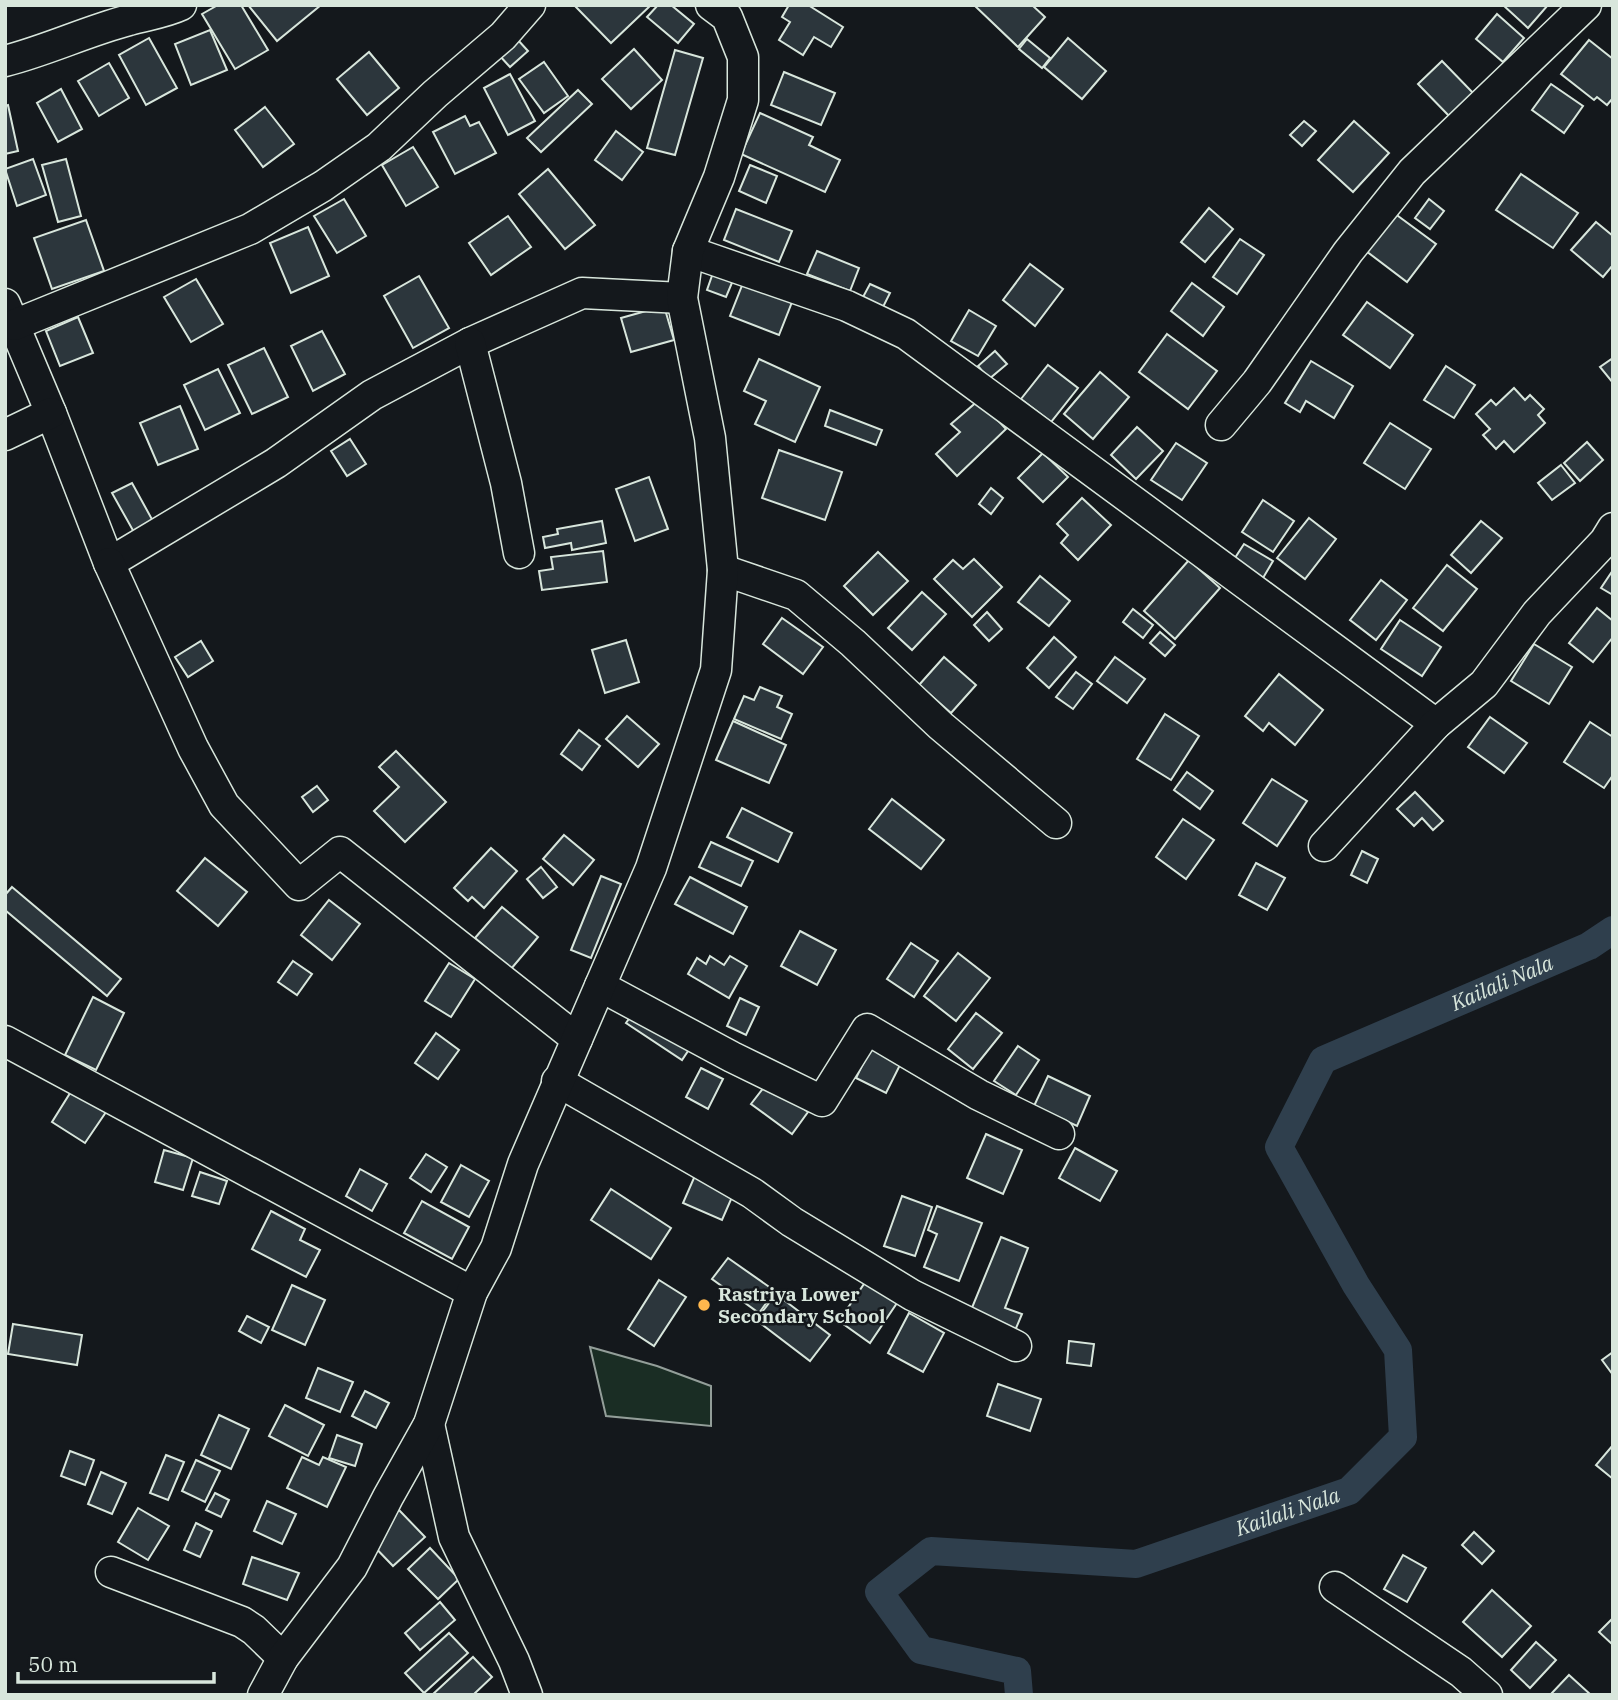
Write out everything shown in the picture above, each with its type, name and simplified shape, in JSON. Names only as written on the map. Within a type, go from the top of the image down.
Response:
[{"type":"street","points":[[5,61],[181,5]]},
{"type":"street","points":[[530,5],[503,36],[435,94],[379,147],[323,186],[250,229],[10,315],[109,562],[193,748],[224,805],[299,885],[340,852],[577,1040]]},
{"type":"street","points":[[1221,425],[1257,382],[1348,252],[1412,172],[1586,5]]},
{"type":"street","points":[[263,1695],[283,1658],[352,1567],[429,1424],[472,1292],[496,1248],[523,1164],[650,868],[716,670],[723,570],[710,438],[682,298],[688,251],[719,177],[743,100],[743,57],[725,9]]},
{"type":"street","points":[[688,251],[847,306],[906,334],[1436,724]]},
{"type":"street","points":[[109,562],[276,463],[372,395],[470,343],[582,293],[682,298]]},
{"type":"street","points":[[470,343],[506,483],[519,553]]},
{"type":"street","points":[[5,435],[51,413]]},
{"type":"street","points":[[1324,846],[1436,724],[1484,684],[1537,613],[1605,541],[1613,528]]},
{"type":"street","points":[[723,570],[796,594],[853,643],[941,726],[1056,823]]},
{"type":"street","points":[[600,986],[732,1057],[822,1101],[867,1029],[979,1095],[1059,1134]]},
{"type":"street","points":[[5,1041],[472,1292]]},
{"type":"street","points":[[557,1081],[752,1193],[792,1222],[912,1295],[1016,1346]]},
{"type":"street","points":[[429,1424],[454,1537],[514,1661],[527,1695]]},
{"type":"street","points":[[111,1572],[242,1622],[283,1658]]},
{"type":"street","points":[[1335,1587],[1461,1672],[1487,1695]]},
{"type":"green space","points":[[590,1347],[657,1366],[711,1386],[711,1426],[606,1416]]},
{"type":"building","points":[[218,5],[241,5],[268,50],[235,69],[202,14]]},
{"type":"building","points":[[248,5],[321,5],[277,41]]},
{"type":"building","points":[[574,5],[651,5],[611,43]]},
{"type":"building","points":[[658,5],[671,5],[694,24],[678,43],[647,17]]},
{"type":"building","points":[[789,5],[808,5],[843,27],[831,47],[814,37],[803,55],[779,40],[790,22],[782,17]]},
{"type":"building","points":[[974,5],[1032,5],[1045,17],[1018,47]]},
{"type":"building","points":[[1503,5],[1548,5],[1528,28]]},
{"type":"building","points":[[1497,14],[1524,38],[1503,62],[1476,39]]},
{"type":"building","points":[[210,30],[227,70],[191,85],[175,44]]},
{"type":"building","points":[[149,38],[177,88],[146,105],[119,55]]},
{"type":"building","points":[[1068,38],[1106,71],[1082,99],[1044,67]]},
{"type":"building","points":[[517,39],[528,51],[510,67],[499,55]]},
{"type":"building","points":[[1027,39],[1050,58],[1042,68],[1019,49]]},
{"type":"building","points":[[1589,40],[1613,59],[1613,98],[1607,105],[1597,97],[1594,100],[1561,74]]},
{"type":"building","points":[[634,49],[662,80],[631,109],[602,79]]},
{"type":"building","points":[[675,50],[703,58],[675,155],[647,148]]},
{"type":"building","points":[[369,52],[399,88],[367,115],[337,79]]},
{"type":"building","points":[[1442,61],[1476,96],[1452,119],[1418,84]]},
{"type":"building","points":[[544,62],[568,96],[544,113],[519,79]]},
{"type":"building","points":[[109,63],[129,98],[99,116],[78,81]]},
{"type":"building","points":[[784,72],[835,93],[821,125],[771,105]]},
{"type":"building","points":[[510,74],[535,121],[508,135],[484,88]]},
{"type":"building","points":[[1551,84],[1583,106],[1564,133],[1532,110]]},
{"type":"building","points":[[61,89],[82,129],[58,142],[37,103]]},
{"type":"building","points":[[578,90],[592,104],[541,152],[527,138]]},
{"type":"building","points":[[8,105],[18,151],[5,154],[5,106]]},
{"type":"building","points":[[265,107],[294,144],[263,167],[235,130]]},
{"type":"building","points":[[760,113],[813,137],[809,145],[840,160],[825,192],[741,154]]},
{"type":"building","points":[[465,116],[470,126],[479,122],[496,153],[455,174],[433,132]]},
{"type":"building","points":[[1304,121],[1316,131],[1302,146],[1290,135]]},
{"type":"building","points":[[1354,121],[1389,153],[1353,192],[1318,160]]},
{"type":"building","points":[[616,131],[643,152],[622,180],[595,160]]},
{"type":"building","points":[[413,147],[438,187],[406,206],[382,165]]},
{"type":"building","points":[[33,159],[46,195],[17,206],[5,169]]},
{"type":"building","points":[[66,159],[81,216],[58,222],[42,165]]},
{"type":"building","points":[[750,165],[777,176],[766,203],[739,191]]},
{"type":"building","points":[[548,169],[595,225],[565,249],[519,194]]},
{"type":"building","points":[[1521,174],[1578,213],[1553,248],[1496,210]]},
{"type":"building","points":[[344,199],[366,236],[337,253],[314,216]]},
{"type":"building","points":[[1429,199],[1444,211],[1430,229],[1415,218]]},
{"type":"building","points":[[1209,208],[1233,229],[1205,262],[1181,242]]},
{"type":"building","points":[[736,209],[792,231],[779,262],[724,240]]},
{"type":"building","points":[[1394,213],[1436,244],[1407,282],[1366,251]]},
{"type":"building","points":[[508,216],[531,247],[491,275],[469,243]]},
{"type":"building","points":[[86,220],[104,271],[52,289],[34,238]]},
{"type":"building","points":[[1596,222],[1613,236],[1613,265],[1603,277],[1571,250]]},
{"type":"building","points":[[308,227],[329,276],[291,293],[270,243]]},
{"type":"building","points":[[1240,239],[1264,255],[1237,294],[1213,277]]},
{"type":"building","points":[[817,251],[859,268],[850,291],[807,274]]},
{"type":"building","points":[[1030,264],[1063,289],[1035,326],[1003,300]]},
{"type":"building","points":[[714,270],[734,278],[726,297],[707,290]]},
{"type":"building","points":[[419,276],[449,328],[413,348],[384,296]]},
{"type":"building","points":[[745,278],[794,297],[779,335],[730,316]]},
{"type":"building","points":[[196,279],[223,324],[191,342],[164,297]]},
{"type":"building","points":[[1192,283],[1224,307],[1203,336],[1171,311]]},
{"type":"building","points":[[870,284],[890,293],[883,307],[863,297]]},
{"type":"building","points":[[1367,302],[1413,335],[1390,368],[1343,335]]},
{"type":"building","points":[[664,306],[674,340],[631,352],[621,318]]},
{"type":"building","points":[[969,310],[996,326],[978,356],[951,341]]},
{"type":"building","points":[[78,317],[93,353],[60,366],[46,331]]},
{"type":"building","points":[[322,331],[345,374],[313,391],[291,346]]},
{"type":"building","points":[[1167,334],[1217,371],[1188,409],[1139,372]]},
{"type":"building","points":[[264,348],[288,397],[252,414],[228,365]]},
{"type":"building","points":[[995,351],[1007,364],[989,379],[978,366]]},
{"type":"building","points":[[1613,358],[1613,383],[1600,367]]},
{"type":"building","points":[[759,359],[820,387],[795,442],[755,424],[766,401],[744,391]]},
{"type":"building","points":[[1311,361],[1353,386],[1334,418],[1306,401],[1300,412],[1285,403]]},
{"type":"building","points":[[1048,365],[1078,388],[1051,422],[1021,399]]},
{"type":"building","points":[[1446,366],[1475,385],[1454,418],[1424,400]]},
{"type":"building","points":[[218,369],[240,413],[205,430],[184,385]]},
{"type":"building","points":[[1100,372],[1129,397],[1093,439],[1064,414]]},
{"type":"building","points":[[1514,388],[1525,400],[1530,395],[1544,409],[1538,415],[1545,423],[1514,452],[1504,441],[1496,449],[1483,435],[1490,429],[1476,414],[1491,400],[1496,405]]},
{"type":"building","points":[[979,400],[1006,429],[957,476],[936,454],[960,432],[951,424]]},
{"type":"building","points":[[180,406],[198,449],[158,465],[140,423]]},
{"type":"building","points":[[830,410],[882,430],[876,445],[825,426]]},
{"type":"building","points":[[1390,423],[1431,449],[1405,489],[1364,463]]},
{"type":"building","points":[[1137,427],[1163,451],[1136,479],[1111,455]]},
{"type":"building","points":[[350,439],[366,464],[347,476],[331,451]]},
{"type":"building","points":[[1587,442],[1603,460],[1580,481],[1564,463]]},
{"type":"building","points":[[1176,443],[1207,463],[1182,500],[1151,480]]},
{"type":"building","points":[[779,450],[842,472],[825,520],[762,498]]},
{"type":"building","points":[[1043,453],[1068,477],[1043,502],[1018,478]]},
{"type":"building","points":[[1561,465],[1575,483],[1552,500],[1538,483]]},
{"type":"building","points":[[649,477],[668,529],[635,541],[616,489]]},
{"type":"building","points":[[132,483],[154,523],[135,534],[112,493]]},
{"type":"building","points":[[991,488],[1003,498],[991,514],[979,504]]},
{"type":"building","points":[[1082,498],[1111,525],[1078,560],[1061,543],[1068,535],[1057,524]]},
{"type":"building","points":[[1263,500],[1294,521],[1273,552],[1242,532]]},
{"type":"building","points":[[1309,518],[1336,539],[1305,579],[1277,558]]},
{"type":"building","points":[[602,521],[606,543],[572,550],[571,543],[545,548],[543,537],[558,534],[557,529]]},
{"type":"building","points":[[1481,521],[1502,538],[1471,573],[1451,555]]},
{"type":"building","points":[[1244,544],[1273,561],[1263,578],[1233,561]]},
{"type":"building","points":[[603,551],[607,582],[542,590],[539,571],[553,569],[551,557]]},
{"type":"building","points":[[878,552],[908,581],[873,615],[844,586]]},
{"type":"building","points":[[974,559],[1002,587],[972,617],[934,579],[953,560],[963,569]]},
{"type":"building","points":[[1189,560],[1220,588],[1175,639],[1144,611]]},
{"type":"building","points":[[1447,565],[1477,589],[1443,631],[1413,608]]},
{"type":"building","points":[[1613,570],[1613,595],[1601,588]]},
{"type":"building","points":[[1040,576],[1070,601],[1049,626],[1018,602]]},
{"type":"building","points":[[1381,580],[1407,600],[1376,640],[1350,620]]},
{"type":"building","points":[[922,592],[946,614],[912,650],[888,628]]},
{"type":"building","points":[[1597,608],[1613,621],[1613,637],[1593,662],[1569,643]]},
{"type":"building","points":[[1133,609],[1153,625],[1143,638],[1123,622]]},
{"type":"building","points":[[987,612],[1002,629],[989,641],[974,625]]},
{"type":"building","points":[[782,618],[823,647],[803,674],[763,644]]},
{"type":"building","points":[[1400,620],[1441,647],[1422,676],[1381,649]]},
{"type":"building","points":[[1160,632],[1175,645],[1165,656],[1150,643]]},
{"type":"building","points":[[1054,637],[1076,657],[1049,688],[1027,668]]},
{"type":"building","points":[[626,640],[639,682],[605,693],[592,650]]},
{"type":"building","points":[[201,641],[213,661],[188,677],[175,657]]},
{"type":"building","points":[[1534,644],[1572,667],[1549,704],[1511,681]]},
{"type":"building","points":[[944,657],[976,685],[951,713],[919,685]]},
{"type":"building","points":[[1115,657],[1145,679],[1127,703],[1097,681]]},
{"type":"building","points":[[1076,672],[1092,684],[1073,709],[1056,697]]},
{"type":"building","points":[[1279,674],[1323,710],[1295,745],[1269,723],[1263,731],[1245,716]]},
{"type":"building","points":[[760,687],[782,696],[777,707],[792,714],[781,739],[734,719],[744,696],[754,700]]},
{"type":"building","points":[[1165,714],[1199,736],[1171,780],[1137,759]]},
{"type":"building","points":[[627,716],[659,744],[638,767],[606,739]]},
{"type":"building","points":[[1490,717],[1527,743],[1504,773],[1468,747]]},
{"type":"building","points":[[733,721],[786,745],[769,783],[716,760]]},
{"type":"building","points":[[1590,722],[1613,737],[1613,775],[1604,788],[1564,762]]},
{"type":"building","points":[[579,730],[600,746],[582,770],[561,754]]},
{"type":"building","points":[[396,751],[446,802],[405,842],[374,811],[399,787],[379,767]]},
{"type":"building","points":[[1187,772],[1213,791],[1200,809],[1174,790]]},
{"type":"building","points":[[1272,779],[1307,801],[1277,846],[1243,823]]},
{"type":"building","points":[[317,786],[328,800],[313,812],[302,797]]},
{"type":"building","points":[[1415,792],[1443,821],[1433,830],[1422,818],[1414,826],[1397,809]]},
{"type":"building","points":[[892,799],[944,840],[921,869],[869,829]]},
{"type":"building","points":[[742,808],[792,833],[778,862],[727,837]]},
{"type":"building","points":[[1183,819],[1214,840],[1186,879],[1156,857]]},
{"type":"building","points":[[564,835],[594,860],[573,885],[543,859]]},
{"type":"building","points":[[711,842],[753,861],[741,886],[699,867]]},
{"type":"building","points":[[491,848],[517,871],[484,908],[472,897],[468,901],[454,888]]},
{"type":"building","points":[[1362,851],[1378,859],[1367,883],[1351,875]]},
{"type":"building","points":[[205,858],[247,892],[218,926],[177,891]]},
{"type":"building","points":[[1256,863],[1285,878],[1267,910],[1239,895]]},
{"type":"building","points":[[541,867],[557,887],[543,898],[527,879]]},
{"type":"building","points":[[601,876],[621,884],[591,958],[571,950]]},
{"type":"building","points":[[690,877],[747,907],[733,934],[675,904]]},
{"type":"building","points":[[12,887],[121,979],[107,996],[5,910],[5,895]]},
{"type":"building","points":[[329,900],[360,924],[332,960],[301,935]]},
{"type":"building","points":[[502,907],[538,937],[511,969],[475,938]]},
{"type":"building","points":[[800,931],[836,950],[817,985],[781,966]]},
{"type":"building","points":[[911,943],[938,961],[914,997],[887,979]]},
{"type":"building","points":[[958,953],[990,978],[956,1021],[924,996]]},
{"type":"building","points":[[710,956],[724,965],[730,956],[747,966],[729,998],[688,974],[697,958],[706,964]]},
{"type":"building","points":[[293,961],[312,974],[297,995],[278,982]]},
{"type":"building","points":[[449,963],[475,979],[451,1017],[425,1001]]},
{"type":"building","points":[[93,997],[124,1013],[96,1070],[65,1055]]},
{"type":"building","points":[[740,998],[759,1007],[746,1035],[727,1026]]},
{"type":"building","points":[[636,1009],[692,1045],[682,1060],[626,1023]]},
{"type":"building","points":[[976,1013],[1002,1033],[973,1069],[948,1049]]},
{"type":"building","points":[[436,1033],[459,1050],[438,1079],[415,1063]]},
{"type":"building","points":[[1018,1046],[1039,1060],[1016,1095],[994,1081]]},
{"type":"building","points":[[871,1047],[901,1063],[886,1093],[856,1078]]},
{"type":"building","points":[[701,1068],[723,1079],[708,1109],[686,1097]]},
{"type":"building","points":[[1048,1076],[1090,1096],[1077,1126],[1034,1106]]},
{"type":"building","points":[[768,1082],[808,1112],[792,1134],[751,1104]]},
{"type":"building","points":[[72,1090],[106,1112],[85,1143],[52,1122]]},
{"type":"building","points":[[986,1134],[1022,1150],[1003,1194],[967,1178]]},
{"type":"building","points":[[1075,1148],[1117,1171],[1100,1201],[1059,1178]]},
{"type":"building","points":[[164,1150],[193,1158],[183,1190],[155,1182]]},
{"type":"building","points":[[426,1154],[447,1167],[431,1192],[410,1178]]},
{"type":"building","points":[[461,1165],[489,1181],[469,1217],[441,1202]]},
{"type":"building","points":[[360,1169],[387,1184],[372,1211],[346,1196]]},
{"type":"building","points":[[697,1171],[736,1188],[722,1220],[683,1203]]},
{"type":"building","points":[[200,1172],[227,1181],[219,1204],[192,1196]]},
{"type":"building","points":[[611,1189],[671,1228],[651,1259],[591,1220]]},
{"type":"building","points":[[902,1196],[932,1207],[915,1256],[884,1246]]},
{"type":"building","points":[[422,1201],[469,1227],[452,1259],[404,1233]]},
{"type":"building","points":[[937,1206],[982,1223],[959,1281],[924,1267],[937,1234],[928,1230]]},
{"type":"building","points":[[271,1211],[305,1229],[300,1240],[320,1250],[306,1277],[252,1249]]},
{"type":"building","points":[[1001,1237],[1028,1248],[1005,1308],[1022,1314],[1014,1333],[969,1315]]},
{"type":"building","points":[[728,1258],[775,1291],[759,1313],[712,1279]]},
{"type":"building","points":[[659,1280],[686,1297],[654,1346],[628,1329]]},
{"type":"building","points":[[866,1281],[897,1303],[870,1343],[839,1321]]},
{"type":"building","points":[[292,1285],[325,1300],[305,1345],[272,1330]]},
{"type":"building","points":[[776,1294],[830,1335],[810,1361],[756,1320]]},
{"type":"building","points":[[909,1313],[944,1333],[923,1372],[888,1353]]},
{"type":"building","points":[[247,1316],[269,1327],[261,1343],[239,1331]]},
{"type":"building","points":[[13,1324],[82,1335],[77,1365],[8,1354]]},
{"type":"building","points":[[1069,1341],[1094,1344],[1091,1366],[1067,1363]]},
{"type":"building","points":[[1613,1352],[1613,1375],[1602,1360]]},
{"type":"building","points":[[318,1368],[353,1382],[340,1412],[306,1398]]},
{"type":"building","points":[[998,1384],[1041,1399],[1030,1431],[987,1416]]},
{"type":"building","points":[[365,1391],[389,1403],[376,1428],[352,1416]]},
{"type":"building","points":[[285,1405],[324,1425],[308,1456],[269,1436]]},
{"type":"building","points":[[219,1415],[249,1429],[231,1469],[201,1455]]},
{"type":"building","points":[[337,1435],[362,1444],[355,1466],[329,1458]]},
{"type":"building","points":[[1613,1445],[1613,1479],[1596,1465]]},
{"type":"building","points":[[70,1451],[94,1460],[85,1485],[61,1476]]},
{"type":"building","points":[[166,1455],[184,1462],[168,1500],[150,1493]]},
{"type":"building","points":[[302,1457],[319,1465],[323,1457],[346,1467],[327,1507],[287,1488]]},
{"type":"building","points":[[196,1460],[220,1471],[205,1502],[182,1491]]},
{"type":"building","points":[[101,1472],[126,1483],[112,1514],[88,1504]]},
{"type":"building","points":[[215,1493],[229,1500],[221,1517],[206,1510]]},
{"type":"building","points":[[267,1501],[296,1514],[282,1544],[254,1531]]},
{"type":"building","points":[[138,1508],[169,1526],[148,1560],[118,1542]]},
{"type":"building","points":[[399,1510],[425,1537],[393,1566],[367,1539]]},
{"type":"building","points":[[196,1523],[212,1531],[200,1557],[184,1550]]},
{"type":"building","points":[[1474,1532],[1494,1551],[1482,1564],[1462,1545]]},
{"type":"building","points":[[430,1548],[459,1579],[438,1599],[408,1569]]},
{"type":"building","points":[[1403,1555],[1426,1568],[1407,1602],[1384,1589]]},
{"type":"building","points":[[252,1557],[299,1573],[287,1600],[243,1584]]},
{"type":"building","points":[[1492,1590],[1531,1626],[1502,1657],[1463,1622]]},
{"type":"building","points":[[440,1602],[455,1620],[420,1650],[405,1633]]},
{"type":"building","points":[[1613,1618],[1613,1645],[1599,1632]]},
{"type":"building","points":[[449,1633],[468,1653],[424,1693],[405,1673]]},
{"type":"building","points":[[1536,1642],[1556,1660],[1530,1688],[1511,1670]]},
{"type":"building","points":[[473,1657],[492,1677],[473,1695],[432,1695]]},
{"type":"building","points":[[1569,1675],[1591,1695],[1550,1695]]},
{"type":"waterway","name":"Kailali Nala","points":[[1019,1695],[1017,1671],[921,1650],[879,1592],[931,1551],[1136,1564],[1349,1491],[1403,1437],[1398,1350],[1356,1285],[1279,1147],[1323,1060],[1589,946],[1613,930]]},
{"type":"place","name":"Rastriya Lower Secondary School","points":[[704,1305]]}]
